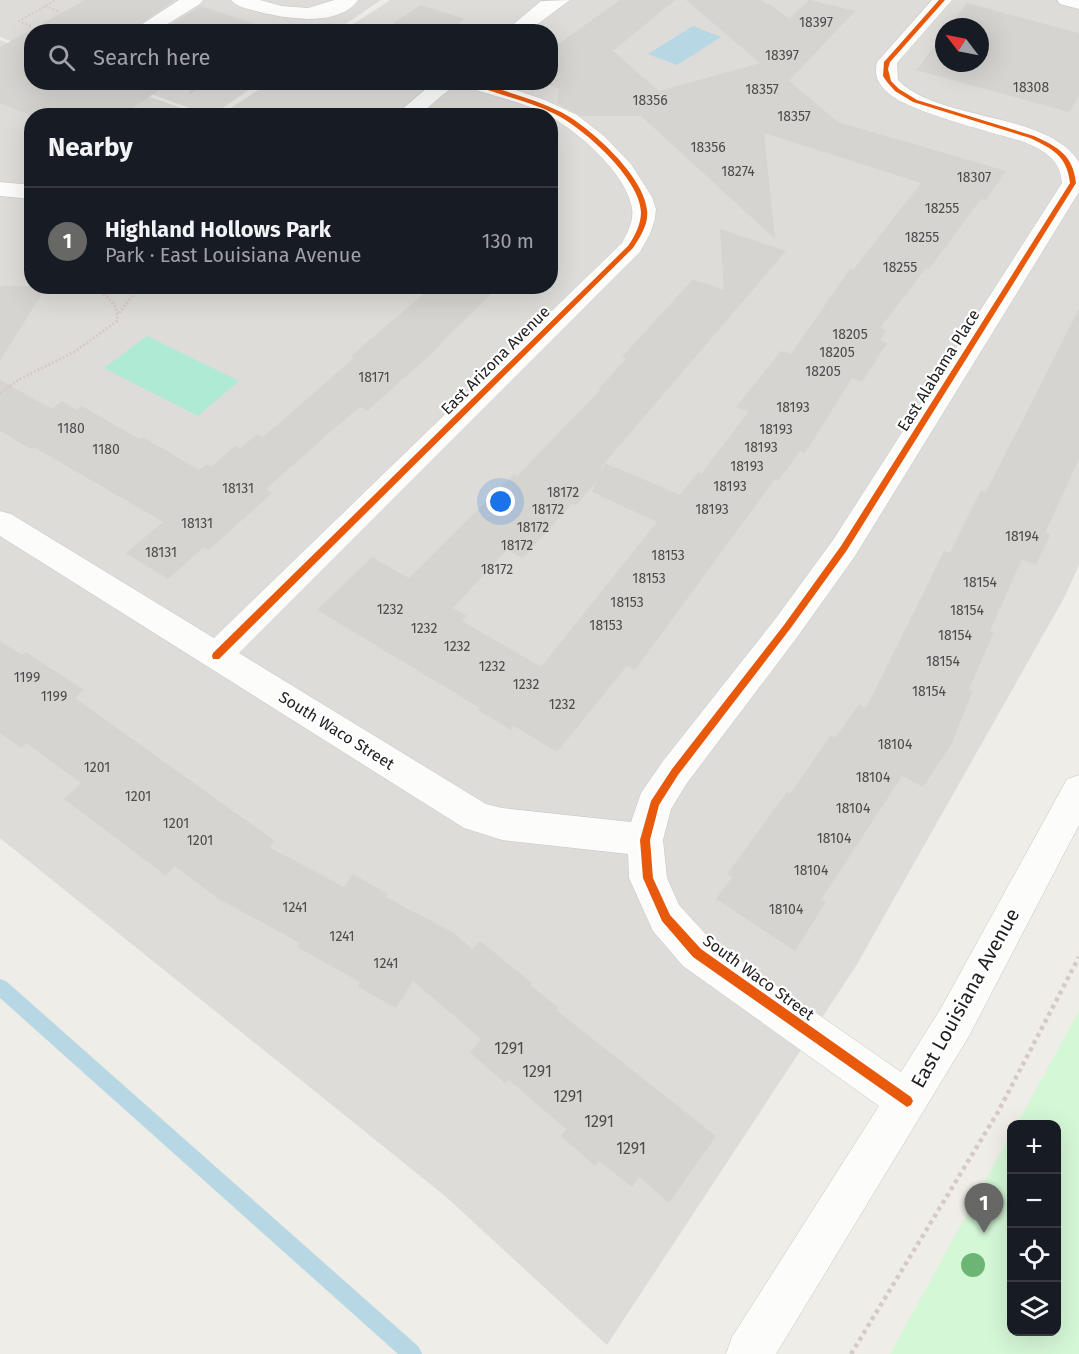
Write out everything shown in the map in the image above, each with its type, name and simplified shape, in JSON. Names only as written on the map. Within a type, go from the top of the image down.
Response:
[{"type":"street","points":[[153,24],[193,0]]},
{"type":"street","points":[[241,0],[274,11],[308,16],[335,9],[348,0]]},
{"type":"street","points":[[524,24],[548,5],[560,0]]},
{"type":"street","name":"East Alabama Place","points":[[645,840],[654,804],[675,772],[787,627],[844,548],[1073,183],[1073,169],[1063,155],[1048,144],[915,101],[899,93],[888,81],[884,71],[887,62],[942,0]]},
{"type":"street","points":[[1067,0],[1079,3]]},
{"type":"street","points":[[414,108],[438,90]]},
{"type":"street","name":"East Arizona Avenue","points":[[494,90],[546,108]]},
{"type":"street","name":"East Arizona Avenue","points":[[216,656],[631,247],[641,229],[644,210],[639,190],[628,174],[576,122],[558,113]]},
{"type":"street","points":[[0,189],[24,191]]},
{"type":"street","name":"South Waco Street","points":[[0,522],[477,817],[502,824],[645,840],[648,878],[666,918],[697,953],[907,1101]]},
{"type":"street","name":"East Louisiana Avenue","points":[[749,1354],[955,1022],[1079,790]]},
{"type":"path","points":[[26,24],[19,21],[56,0]]},
{"type":"path","points":[[45,6],[60,12]]},
{"type":"path","points":[[106,294],[117,305],[119,313]]},
{"type":"path","points":[[0,393],[35,370],[74,352],[117,321],[119,313],[134,294]]},
{"type":"path","points":[[850,1354],[998,1112],[1079,957]]},
{"type":"shaded area","points":[[0,0],[381,0],[345,24],[24,24],[24,46],[0,37]]},
{"type":"shaded area","points":[[390,0],[1079,0],[1079,565],[1064,598],[856,966],[607,1345],[445,1196],[0,838],[0,40],[24,49],[24,90],[131,90],[181,108],[24,108],[24,294],[558,294],[558,108],[231,108],[258,90],[558,90],[558,24],[354,24]]},
{"type":"shaded area","points":[[140,90],[249,90],[223,108],[189,108]]},
{"type":"green space","points":[[147,336],[239,381],[198,416],[104,368]]},
{"type":"green space","points":[[1079,1011],[1079,1354],[890,1354],[1007,1141],[1007,1336],[1061,1336],[1061,1120],[1019,1120]]},
{"type":"water","points":[[693,26],[721,37],[677,65],[648,54]]},
{"type":"building","points":[[85,0],[175,0],[140,24],[42,24]]},
{"type":"building","points":[[620,0],[675,0],[613,51],[659,91],[760,63],[686,0],[761,0],[789,19],[809,0],[855,11],[789,81],[838,122],[1006,171],[986,200],[981,199],[929,269],[926,268],[880,328],[886,330],[880,340],[887,343],[862,382],[852,378],[805,453],[800,451],[779,480],[775,479],[635,670],[627,666],[557,752],[514,726],[511,730],[478,710],[480,708],[317,610],[372,557],[409,578],[514,474],[517,476],[601,389],[599,388],[626,359],[622,357],[693,279],[724,290],[720,229],[786,251],[601,467],[603,468],[605,463],[680,495],[698,472],[701,474],[748,412],[736,407],[781,351],[791,354],[850,269],[853,270],[921,183],[764,133],[775,239],[641,116],[581,116],[557,103],[558,44]],"holes":[[[597,481],[592,492],[657,522],[541,667],[462,621],[467,616],[453,608],[507,550],[523,558],[572,504],[576,505]]]},
{"type":"building","points":[[967,3],[1079,33],[1079,96],[1069,112],[916,70],[935,46],[935,72],[989,72],[989,18],[956,18]]},
{"type":"building","points":[[420,5],[465,19],[458,24],[393,24]]},
{"type":"building","points":[[200,6],[255,24],[172,24]]},
{"type":"building","points":[[24,34],[24,90],[159,90],[133,108],[24,108],[24,113],[0,103],[0,47]]},
{"type":"building","points":[[0,286],[24,286],[24,294],[42,294],[0,361]]},
{"type":"building","points":[[424,294],[491,294],[441,345],[367,411],[360,407],[329,433],[266,489],[272,493],[209,550],[204,547],[168,579],[126,553],[163,522],[34,447],[31,449],[0,431],[0,380],[52,409],[62,401],[77,410],[82,406],[139,439],[143,437],[199,470],[207,464],[211,467],[235,446],[241,448],[257,434],[263,437],[354,358],[351,356]]},
{"type":"building","points":[[1079,309],[1079,459],[1045,533],[1050,535],[1036,565],[1022,559],[990,631],[994,632],[969,689],[973,691],[951,745],[923,787],[902,776],[821,900],[826,902],[795,951],[716,899],[732,877],[727,874],[787,792],[790,794],[831,735],[835,738],[859,704],[866,708],[944,551],[950,553],[981,490],[986,492]]},
{"type":"building","points":[[0,641],[22,655],[26,652],[84,690],[75,698],[275,841],[269,847],[344,887],[353,874],[388,894],[386,897],[454,933],[472,949],[480,941],[532,983],[530,985],[559,1008],[556,1010],[716,1136],[669,1203],[639,1177],[632,1187],[599,1161],[595,1166],[561,1136],[566,1129],[509,1080],[505,1083],[470,1053],[481,1039],[413,981],[396,1008],[358,987],[360,982],[297,947],[300,943],[217,898],[175,866],[166,876],[64,799],[81,783],[26,743],[21,748],[0,733]]},
{"type":"waterway","points":[[0,987],[412,1354]]},
{"type":"cycle path","points":[[907,1101],[697,953],[666,918],[648,878],[645,840],[654,804],[675,772],[787,627],[844,548],[1073,183],[1070,166],[1066,159],[1048,145],[1032,137],[915,101],[892,86],[886,76],[887,62],[942,0]]},
{"type":"cycle path","points":[[495,90],[546,108]]},
{"type":"cycle path","points":[[216,656],[631,247],[642,224],[644,209],[641,197],[610,154],[582,129],[558,113]]},
{"type":"place","name":"Highland Hollows Park","points":[[984,1233]]}]
